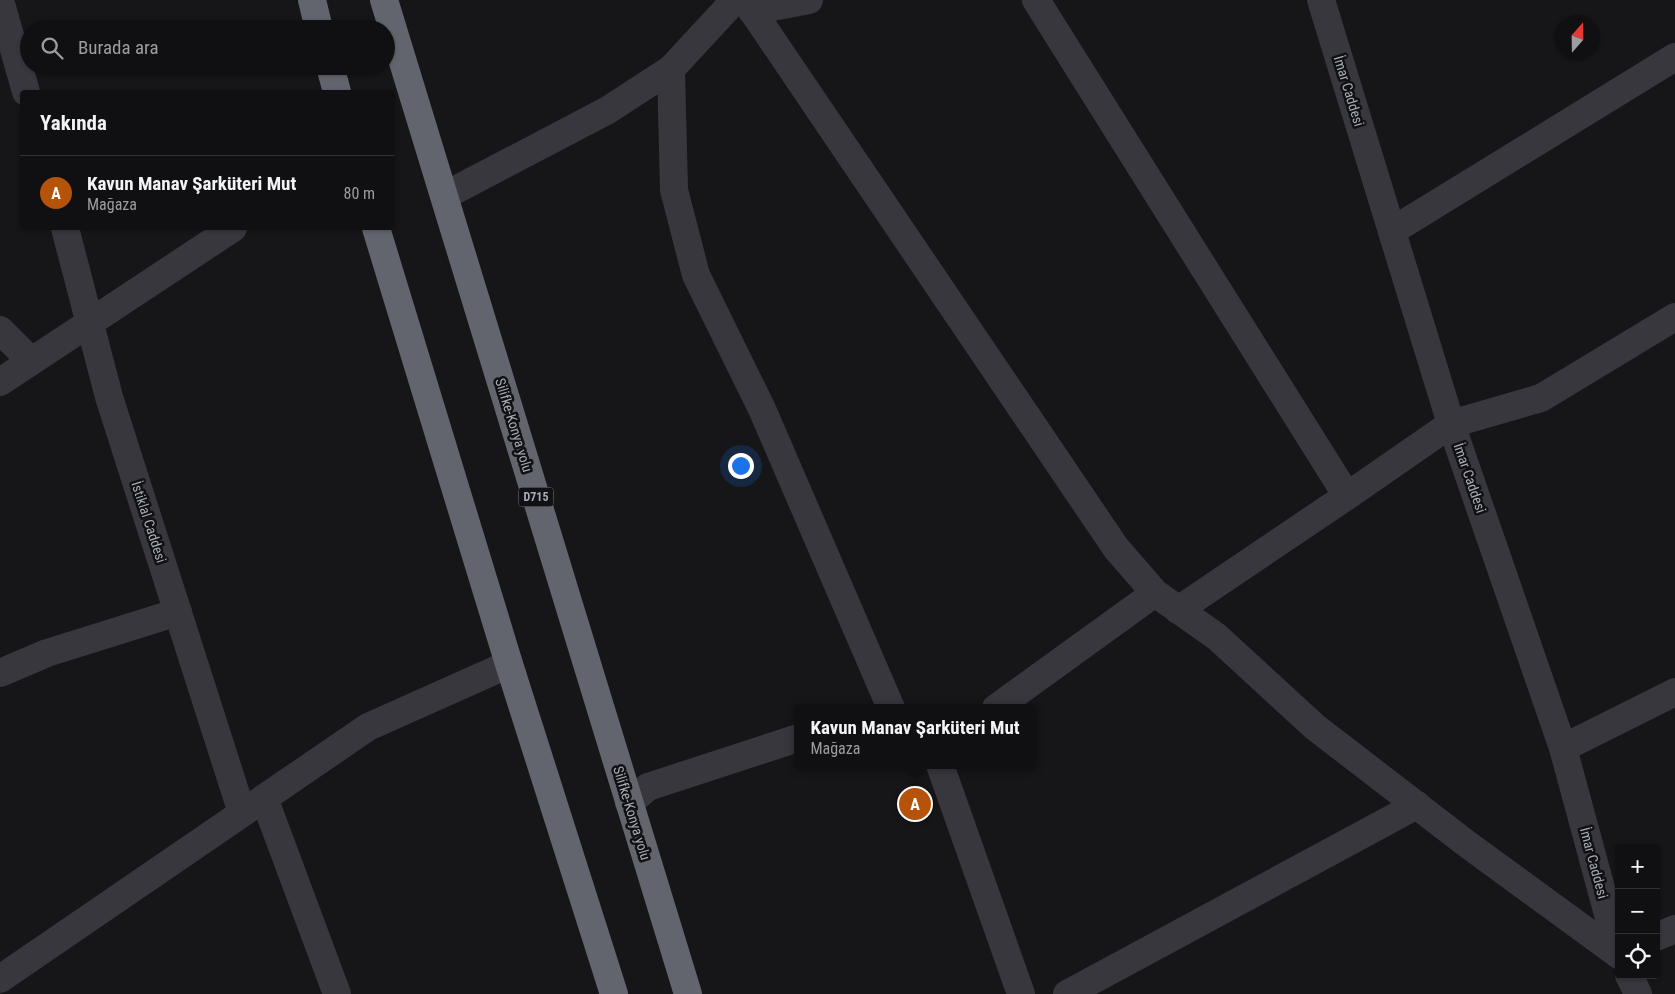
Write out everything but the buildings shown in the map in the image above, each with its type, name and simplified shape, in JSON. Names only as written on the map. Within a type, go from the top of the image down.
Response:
[{"type":"highway","points":[[312,0],[317,20]]},
{"type":"highway","name":"Silifke-Konya yolu","points":[[384,0],[390,20]]},
{"type":"highway","name":"Silifke-Konya yolu","points":[[395,36],[688,994]]},
{"type":"highway","points":[[332,75],[336,90]]},
{"type":"highway","points":[[377,230],[509,664],[614,994]]},
{"type":"street","points":[[0,0],[20,71]]},
{"type":"street","points":[[444,196],[608,110],[672,69],[744,4],[810,0]]},
{"type":"street","points":[[1036,0],[1347,496]]},
{"type":"street","name":"İmar Caddesi","points":[[1321,0],[1451,424],[1563,748],[1615,940]]},
{"type":"street","points":[[744,4],[1116,548],[1155,593],[1217,637],[1315,727],[1615,952]]},
{"type":"street","points":[[1392,231],[1675,57]]},
{"type":"street","points":[[672,69],[674,190],[696,275],[762,409],[889,704]]},
{"type":"street","points":[[21,75],[25,90]]},
{"type":"street","name":"İstiklal Caddesi","points":[[66,230],[109,396],[178,612],[253,806],[337,994]]},
{"type":"street","points":[[0,382],[30,360],[229,230]]},
{"type":"street","points":[[1178,610],[1451,424],[1541,398],[1675,318]]},
{"type":"street","points":[[0,330],[30,360]]},
{"type":"street","points":[[1002,704],[1155,593]]},
{"type":"street","points":[[0,673],[47,653],[178,612]]},
{"type":"street","points":[[0,979],[368,727],[509,664]]},
{"type":"street","points":[[1563,748],[1675,692]]},
{"type":"street","points":[[629,803],[648,787],[794,739]]},
{"type":"street","points":[[941,769],[1021,994]]},
{"type":"street","points":[[1067,994],[1417,805]]},
{"type":"street","points":[[1660,936],[1675,929]]},
{"type":"street","points":[[1631,979],[1638,994]]},
{"type":"place","name":"Kavun Manav Şarküteri Mut","points":[[915,804]]}]
